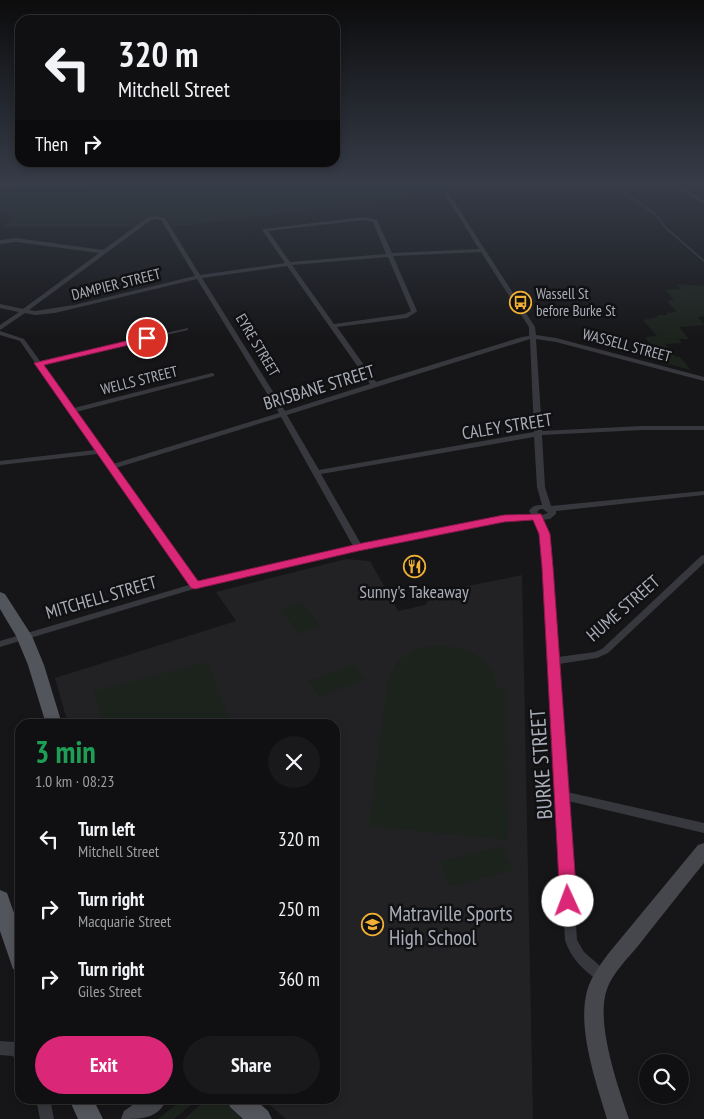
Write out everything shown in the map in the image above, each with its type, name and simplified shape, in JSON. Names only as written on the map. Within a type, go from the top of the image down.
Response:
[{"type":"main road","points":[[0,597],[24,636],[36,665],[52,719]]},
{"type":"main road","points":[[0,899],[15,946]]},
{"type":"main road","points":[[83,1104],[91,1119]]},
{"type":"main road","points":[[244,1104],[260,1119]]},
{"type":"street","name":"EYRE STREET","points":[[105,252],[130,234]]},
{"type":"street","name":"EYRE STREET","points":[[173,234],[200,276],[282,414],[358,548]]},
{"type":"street","points":[[268,234],[374,385]]},
{"type":"street","points":[[333,326],[413,313],[413,307],[381,234]]},
{"type":"street","points":[[472,234],[532,327],[534,336]]},
{"type":"street","points":[[0,242],[16,240],[105,252]]},
{"type":"street","name":"DAMPIER STREET","points":[[24,311],[40,313],[60,310],[200,276],[289,264],[389,254],[482,250]]},
{"type":"street","points":[[0,328],[105,252]]},
{"type":"street","points":[[0,306],[24,311]]},
{"type":"street","points":[[38,363],[186,329]]},
{"type":"street","points":[[0,334],[22,340],[102,451],[195,586]]},
{"type":"street","name":"WASSELL STREET","points":[[534,336],[556,340],[704,379]]},
{"type":"street","name":"BRISBANE STREET","points":[[113,467],[511,341],[534,336]]},
{"type":"street","name":"BURKE STREET","points":[[534,336],[532,342],[541,487],[549,512],[544,534]]},
{"type":"street","name":"WELLS STREET","points":[[72,411],[212,375]]},
{"type":"street","name":"CALEY STREET","points":[[316,473],[538,434],[642,428],[704,428]]},
{"type":"street","points":[[0,463],[102,451]]},
{"type":"street","name":"BURKE STREET","points":[[541,487],[536,512],[544,534],[563,795],[568,901],[573,950],[603,977]]},
{"type":"street","points":[[549,512],[704,493]]},
{"type":"street","name":"MITCHELL STREET","points":[[0,644],[195,586],[358,548],[536,512],[549,512]]},
{"type":"street","name":"HUME STREET","points":[[553,660],[597,655],[605,651],[704,558]]},
{"type":"street","points":[[563,795],[704,828]]},
{"type":"street","points":[[618,1119],[598,1042],[595,1003],[597,991],[603,977],[704,850]]},
{"type":"street","points":[[0,1048],[15,1050]]},
{"type":"street","points":[[44,1104],[47,1119]]},
{"type":"street","points":[[132,1119],[151,1104]]},
{"type":"shaded area","points":[[677,284],[704,286],[704,316],[698,317],[704,325],[679,327],[689,339],[679,339],[682,343],[665,344],[691,370],[614,349],[652,346],[645,337],[657,336],[643,320],[658,317],[657,315],[677,312],[667,301],[674,300],[665,290],[681,289]]},
{"type":"shaded area","points":[[346,559],[370,561],[398,611],[425,605],[434,593],[522,575],[533,1119],[286,1119],[269,1104],[340,1104],[340,719],[67,719],[55,678],[236,621],[216,592]]},
{"type":"shaded area","points":[[301,602],[321,626],[300,634],[281,610]]},
{"type":"shaded area","points":[[429,646],[463,649],[473,654],[490,667],[495,676],[497,688],[507,689],[508,840],[369,826],[388,679],[390,679],[395,666],[404,656]]},
{"type":"shaded area","points":[[208,662],[229,719],[101,719],[94,691]]},
{"type":"shaded area","points":[[353,664],[365,679],[320,697],[308,681]]},
{"type":"shaded area","points":[[502,846],[513,870],[450,887],[440,862]]},
{"type":"shaded area","points":[[177,1104],[192,1104],[174,1119],[158,1119]]},
{"type":"shaded area","points":[[201,1104],[227,1104],[242,1119],[184,1119]]},
{"type":"waterway","points":[[673,234],[704,261]]},
{"type":"place","name":"Wassell St before Burke St","points":[[520,302]]},
{"type":"place","name":"Sunny's Takeaway","points":[[414,566]]},
{"type":"place","name":"Matraville Sports High School","points":[[373,925]]},
{"type":"route","points":[[147,338],[38,363],[195,586],[358,548],[504,519],[537,516],[544,534],[548,567],[566,832],[568,901]]}]
